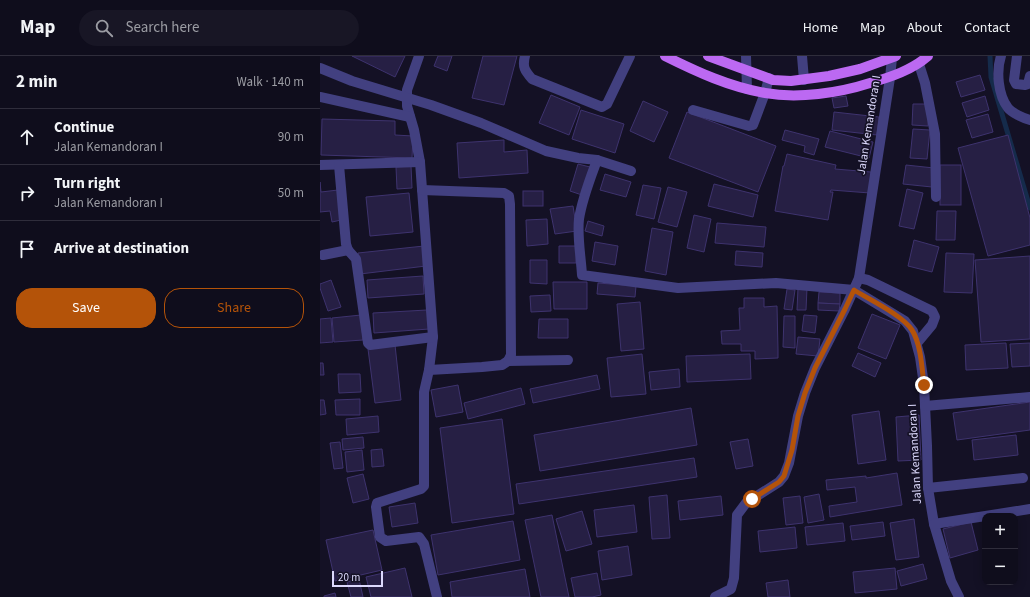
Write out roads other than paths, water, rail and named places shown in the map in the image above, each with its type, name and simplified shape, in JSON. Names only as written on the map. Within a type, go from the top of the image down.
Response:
[{"type":"main road","points":[[665,56],[697,72],[747,89],[792,96],[833,92],[890,78],[919,64],[928,56]]},
{"type":"main road","points":[[708,56],[769,78],[791,81],[804,80],[860,69],[894,57]]},
{"type":"street","points":[[420,56],[407,90],[407,98],[420,162],[433,337],[429,370],[424,392],[424,488],[382,501],[377,503],[376,507],[380,537],[386,541],[419,537],[424,544],[437,597]]},
{"type":"street","points":[[525,56],[525,71],[532,79],[602,107],[607,104],[630,56]]},
{"type":"street","points":[[746,56],[748,71],[747,89]]},
{"type":"street","points":[[802,56],[804,80]]},
{"type":"street","points":[[1001,56],[998,73],[999,87],[1008,108],[1030,120]]},
{"type":"street","points":[[1017,56],[1014,80],[1016,84],[1028,84],[1030,76]]},
{"type":"street","name":"Jalan Kemandoran I","points":[[715,597],[732,593],[737,515],[746,503],[779,482],[784,476],[792,450],[798,416],[805,393],[815,368],[859,278],[894,57]]},
{"type":"street","points":[[919,64],[925,83],[935,134],[936,197]]},
{"type":"street","points":[[320,68],[352,81],[481,123],[546,151],[578,158],[597,160],[631,171]]},
{"type":"street","points":[[694,110],[749,126],[753,125],[769,78]]},
{"type":"street","points":[[320,97],[410,117]]},
{"type":"street","points":[[597,160],[585,191],[579,220],[582,275],[678,288],[776,283],[854,290]]},
{"type":"street","points":[[320,165],[420,162]]},
{"type":"street","points":[[342,165],[345,238],[348,250],[356,259],[368,343],[370,345],[433,337]]},
{"type":"street","points":[[422,190],[504,193],[508,196],[510,204],[510,355],[508,361]]},
{"type":"street","points":[[323,255],[348,250]]},
{"type":"street","points":[[859,278],[868,280],[932,311],[935,317],[932,325],[917,343]]},
{"type":"street","name":"Jalan Kemandoran I","points":[[854,290],[904,321],[913,331],[917,343],[924,385],[928,446],[928,488],[934,524],[951,581],[959,597]]},
{"type":"street","points":[[429,370],[502,365],[508,361],[568,360]]},
{"type":"street","points":[[925,406],[1030,397]]},
{"type":"street","points":[[928,488],[1023,478]]},
{"type":"street","points":[[934,524],[1030,509]]},
{"type":"waterway","points":[[990,56],[991,77],[1030,208]]}]
